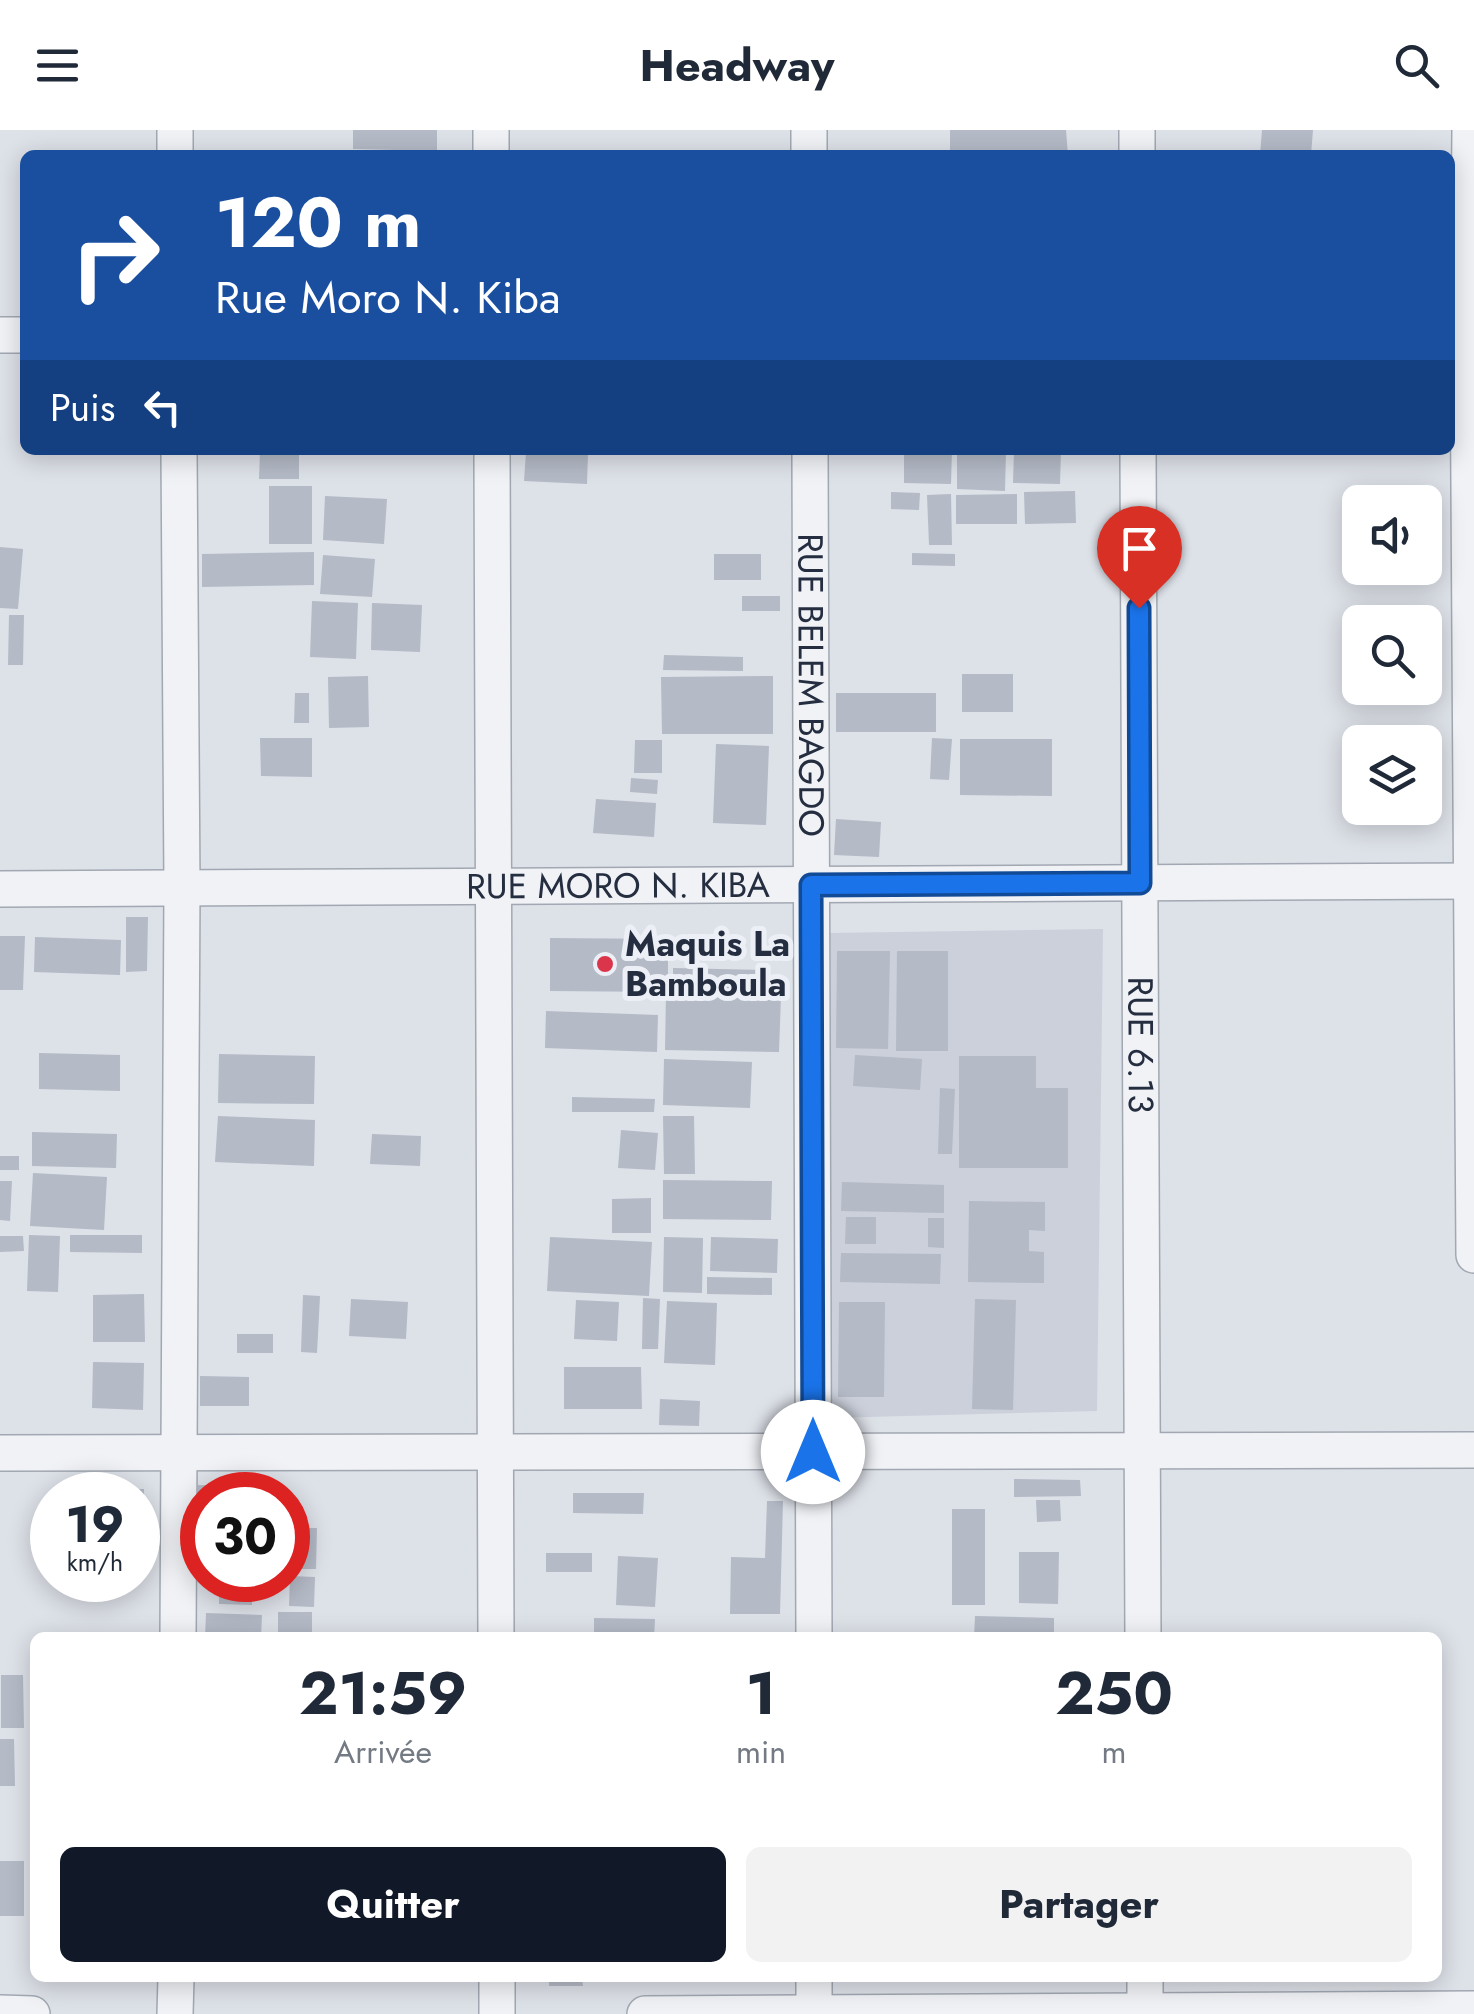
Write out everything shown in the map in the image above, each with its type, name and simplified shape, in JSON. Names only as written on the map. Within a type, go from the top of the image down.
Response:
[{"type":"street","points":[[1470,130],[1464,334],[1473,881],[1474,1255]]},
{"type":"street","points":[[178,1632],[182,887],[179,455]]},
{"type":"street","points":[[492,455],[496,1632]]},
{"type":"street","name":"RUE BELEM BAGDO","points":[[810,455],[814,1632]]},
{"type":"street","name":"RUE 6.13","points":[[1138,455],[1144,1632]]},
{"type":"street","name":"RUE MORO N. KIBA","points":[[0,889],[1473,881]]},
{"type":"street","points":[[0,1452],[1474,1450]]},
{"type":"street","points":[[175,2014],[176,1982]]},
{"type":"street","points":[[497,1982],[497,2014]]},
{"type":"street","points":[[814,1982],[814,2014]]},
{"type":"street","points":[[645,2014],[814,2014],[1145,2001],[1474,2009]]},
{"type":"street","points":[[0,2013],[32,2014]]},
{"type":"shaded area","points":[[1103,929],[1097,1411],[829,1418],[830,933]]},
{"type":"building","points":[[353,130],[437,130],[437,150],[353,149]]},
{"type":"building","points":[[950,130],[1066,130],[1068,150],[950,150]]},
{"type":"building","points":[[1262,130],[1313,130],[1311,150],[1260,150]]},
{"type":"building","points":[[260,455],[299,455],[299,479],[259,479]]},
{"type":"building","points":[[526,455],[588,455],[587,484],[524,481]]},
{"type":"building","points":[[904,455],[952,455],[951,484],[904,483]]},
{"type":"building","points":[[957,455],[1006,455],[1005,491],[957,489]]},
{"type":"building","points":[[1014,455],[1061,455],[1060,484],[1013,483]]},
{"type":"building","points":[[269,486],[312,486],[312,544],[269,544]]},
{"type":"building","points":[[1075,491],[1076,523],[1025,524],[1024,492]]},
{"type":"building","points":[[891,492],[920,493],[919,510],[891,509]]},
{"type":"building","points":[[951,494],[952,545],[929,545],[927,495]]},
{"type":"building","points":[[1017,494],[1017,524],[956,524],[956,495]]},
{"type":"building","points":[[325,496],[387,499],[384,544],[323,540]]},
{"type":"building","points":[[0,547],[23,549],[18,609],[0,608]]},
{"type":"building","points":[[314,552],[314,585],[202,587],[202,554]]},
{"type":"building","points":[[912,553],[955,554],[955,566],[912,565]]},
{"type":"building","points":[[714,554],[761,554],[761,580],[714,580]]},
{"type":"building","points":[[323,555],[375,559],[372,597],[320,594]]},
{"type":"building","points":[[742,596],[780,596],[780,611],[742,611]]},
{"type":"building","points":[[312,601],[358,603],[356,659],[310,657]]},
{"type":"building","points":[[372,603],[422,605],[420,652],[371,650]]},
{"type":"building","points":[[9,615],[24,615],[23,665],[8,665]]},
{"type":"building","points":[[664,655],[743,657],[743,671],[663,670]]},
{"type":"building","points":[[962,674],[1013,674],[1013,712],[962,712]]},
{"type":"building","points":[[368,676],[369,727],[329,728],[328,677]]},
{"type":"building","points":[[773,676],[773,734],[662,734],[661,677]]},
{"type":"building","points":[[295,693],[309,693],[309,723],[294,723]]},
{"type":"building","points":[[836,693],[936,693],[936,732],[836,732]]},
{"type":"building","points":[[260,738],[312,738],[312,777],[261,776]]},
{"type":"building","points":[[932,738],[952,739],[949,780],[930,779]]},
{"type":"building","points":[[960,739],[1052,739],[1052,796],[960,795]]},
{"type":"building","points":[[635,740],[662,740],[662,773],[634,773]]},
{"type":"building","points":[[716,744],[769,746],[766,825],[713,823]]},
{"type":"building","points":[[631,778],[658,780],[657,794],[630,792]]},
{"type":"building","points":[[596,799],[656,803],[654,837],[593,833]]},
{"type":"building","points":[[836,819],[881,822],[879,857],[834,855]]},
{"type":"building","points":[[126,917],[148,917],[147,971],[126,972]]},
{"type":"building","points":[[0,936],[25,936],[23,990],[0,990]]},
{"type":"building","points":[[35,937],[121,940],[120,975],[34,972]]},
{"type":"building","points":[[550,938],[668,939],[668,992],[550,991]]},
{"type":"building","points":[[837,951],[890,951],[888,1049],[836,1048]]},
{"type":"building","points":[[897,951],[948,951],[948,1051],[896,1051]]},
{"type":"building","points":[[673,968],[769,970],[768,996],[781,996],[779,1052],[665,1050],[666,994],[673,994]]},
{"type":"building","points":[[546,1011],[658,1015],[657,1052],[545,1048]]},
{"type":"building","points":[[39,1053],[120,1055],[120,1091],[39,1089]]},
{"type":"building","points":[[219,1054],[315,1056],[314,1104],[218,1103]]},
{"type":"building","points":[[855,1055],[922,1059],[920,1090],[853,1086]]},
{"type":"building","points":[[959,1056],[1036,1056],[1036,1088],[1068,1088],[1068,1168],[959,1168]]},
{"type":"building","points":[[664,1059],[752,1062],[750,1108],[663,1105]]},
{"type":"building","points":[[940,1088],[955,1089],[952,1154],[938,1154]]},
{"type":"building","points":[[572,1097],[655,1099],[654,1112],[572,1112]]},
{"type":"building","points":[[218,1116],[315,1120],[314,1166],[215,1162]]},
{"type":"building","points":[[663,1116],[694,1116],[695,1174],[664,1174]]},
{"type":"building","points":[[621,1130],[658,1133],[655,1170],[618,1168]]},
{"type":"building","points":[[32,1132],[117,1134],[116,1168],[32,1166]]},
{"type":"building","points":[[372,1134],[421,1136],[420,1166],[370,1164]]},
{"type":"building","points":[[0,1156],[19,1156],[19,1170],[0,1170]]},
{"type":"building","points":[[33,1173],[107,1177],[104,1230],[30,1226]]},
{"type":"building","points":[[663,1180],[772,1181],[771,1220],[663,1219]]},
{"type":"building","points":[[0,1181],[12,1181],[10,1221],[0,1220]]},
{"type":"building","points":[[842,1182],[944,1185],[944,1213],[841,1211]]},
{"type":"building","points":[[651,1198],[651,1233],[612,1233],[612,1199]]},
{"type":"building","points":[[969,1201],[1045,1202],[1045,1231],[1029,1230],[1029,1251],[1044,1252],[1044,1283],[968,1282]]},
{"type":"building","points":[[846,1217],[876,1217],[876,1244],[845,1244]]},
{"type":"building","points":[[928,1218],[944,1218],[944,1248],[928,1247]]},
{"type":"building","points":[[29,1235],[60,1236],[58,1292],[27,1291]]},
{"type":"building","points":[[70,1235],[142,1235],[142,1253],[70,1252]]},
{"type":"building","points":[[0,1236],[23,1236],[24,1251],[0,1252]]},
{"type":"building","points":[[550,1237],[652,1242],[649,1296],[547,1291]]},
{"type":"building","points":[[664,1237],[703,1238],[702,1293],[663,1292]]},
{"type":"building","points":[[711,1237],[778,1239],[777,1273],[710,1271]]},
{"type":"building","points":[[841,1253],[941,1254],[940,1284],[840,1282]]},
{"type":"building","points":[[707,1277],[772,1278],[772,1295],[707,1294]]},
{"type":"building","points":[[144,1294],[145,1342],[93,1342],[93,1295]]},
{"type":"building","points":[[303,1295],[320,1296],[317,1353],[301,1352]]},
{"type":"building","points":[[643,1298],[660,1299],[658,1349],[642,1349]]},
{"type":"building","points":[[351,1299],[408,1302],[406,1339],[349,1336]]},
{"type":"building","points":[[975,1299],[1016,1300],[1013,1410],[972,1409]]},
{"type":"building","points":[[576,1300],[619,1302],[617,1341],[574,1339]]},
{"type":"building","points":[[667,1301],[717,1303],[715,1365],[664,1363]]},
{"type":"building","points":[[839,1302],[885,1302],[884,1397],[838,1397]]},
{"type":"building","points":[[237,1334],[273,1334],[273,1353],[237,1353]]},
{"type":"building","points":[[93,1362],[144,1363],[143,1410],[92,1408]]},
{"type":"building","points":[[564,1367],[641,1367],[642,1409],[564,1409]]},
{"type":"building","points":[[200,1376],[249,1377],[249,1406],[200,1406]]},
{"type":"building","points":[[660,1399],[700,1401],[699,1426],[659,1425]]},
{"type":"building","points":[[1014,1479],[1080,1480],[1081,1496],[1014,1497]]},
{"type":"building","points":[[573,1493],[644,1493],[643,1514],[573,1513]]},
{"type":"building","points":[[1036,1500],[1060,1500],[1061,1521],[1037,1522]]},
{"type":"building","points":[[767,1501],[783,1501],[780,1614],[730,1614],[731,1557],[765,1558]]},
{"type":"building","points":[[952,1509],[985,1509],[985,1605],[952,1605]]},
{"type":"building","points":[[310,1528],[317,1528],[316,1569],[310,1569]]},
{"type":"building","points":[[1019,1552],[1059,1552],[1058,1604],[1019,1603]]},
{"type":"building","points":[[546,1553],[592,1553],[592,1572],[546,1572]]},
{"type":"building","points":[[618,1556],[658,1558],[655,1607],[616,1605]]},
{"type":"building","points":[[310,1577],[315,1577],[314,1607],[289,1606],[289,1602],[310,1602]]},
{"type":"building","points":[[219,1602],[252,1602],[252,1605]]},
{"type":"building","points":[[278,1612],[312,1612],[312,1632],[278,1632]]},
{"type":"building","points":[[206,1613],[262,1615],[261,1632],[205,1632]]},
{"type":"building","points":[[975,1616],[1054,1618],[1054,1632],[974,1632]]},
{"type":"building","points":[[594,1618],[655,1619],[654,1632],[594,1632]]},
{"type":"building","points":[[1,1675],[23,1675],[24,1728],[1,1728]]},
{"type":"building","points":[[0,1739],[14,1739],[15,1786],[0,1786]]},
{"type":"building","points":[[0,1861],[24,1861],[24,1916],[0,1916]]},
{"type":"building","points":[[549,1982],[582,1982],[583,1986],[549,1986]]},
{"type":"place","name":"Maquis La Bamboula","points":[[605,964]]},
{"type":"route","points":[[813,1452],[811,885],[1140,883],[1139,608]]}]
